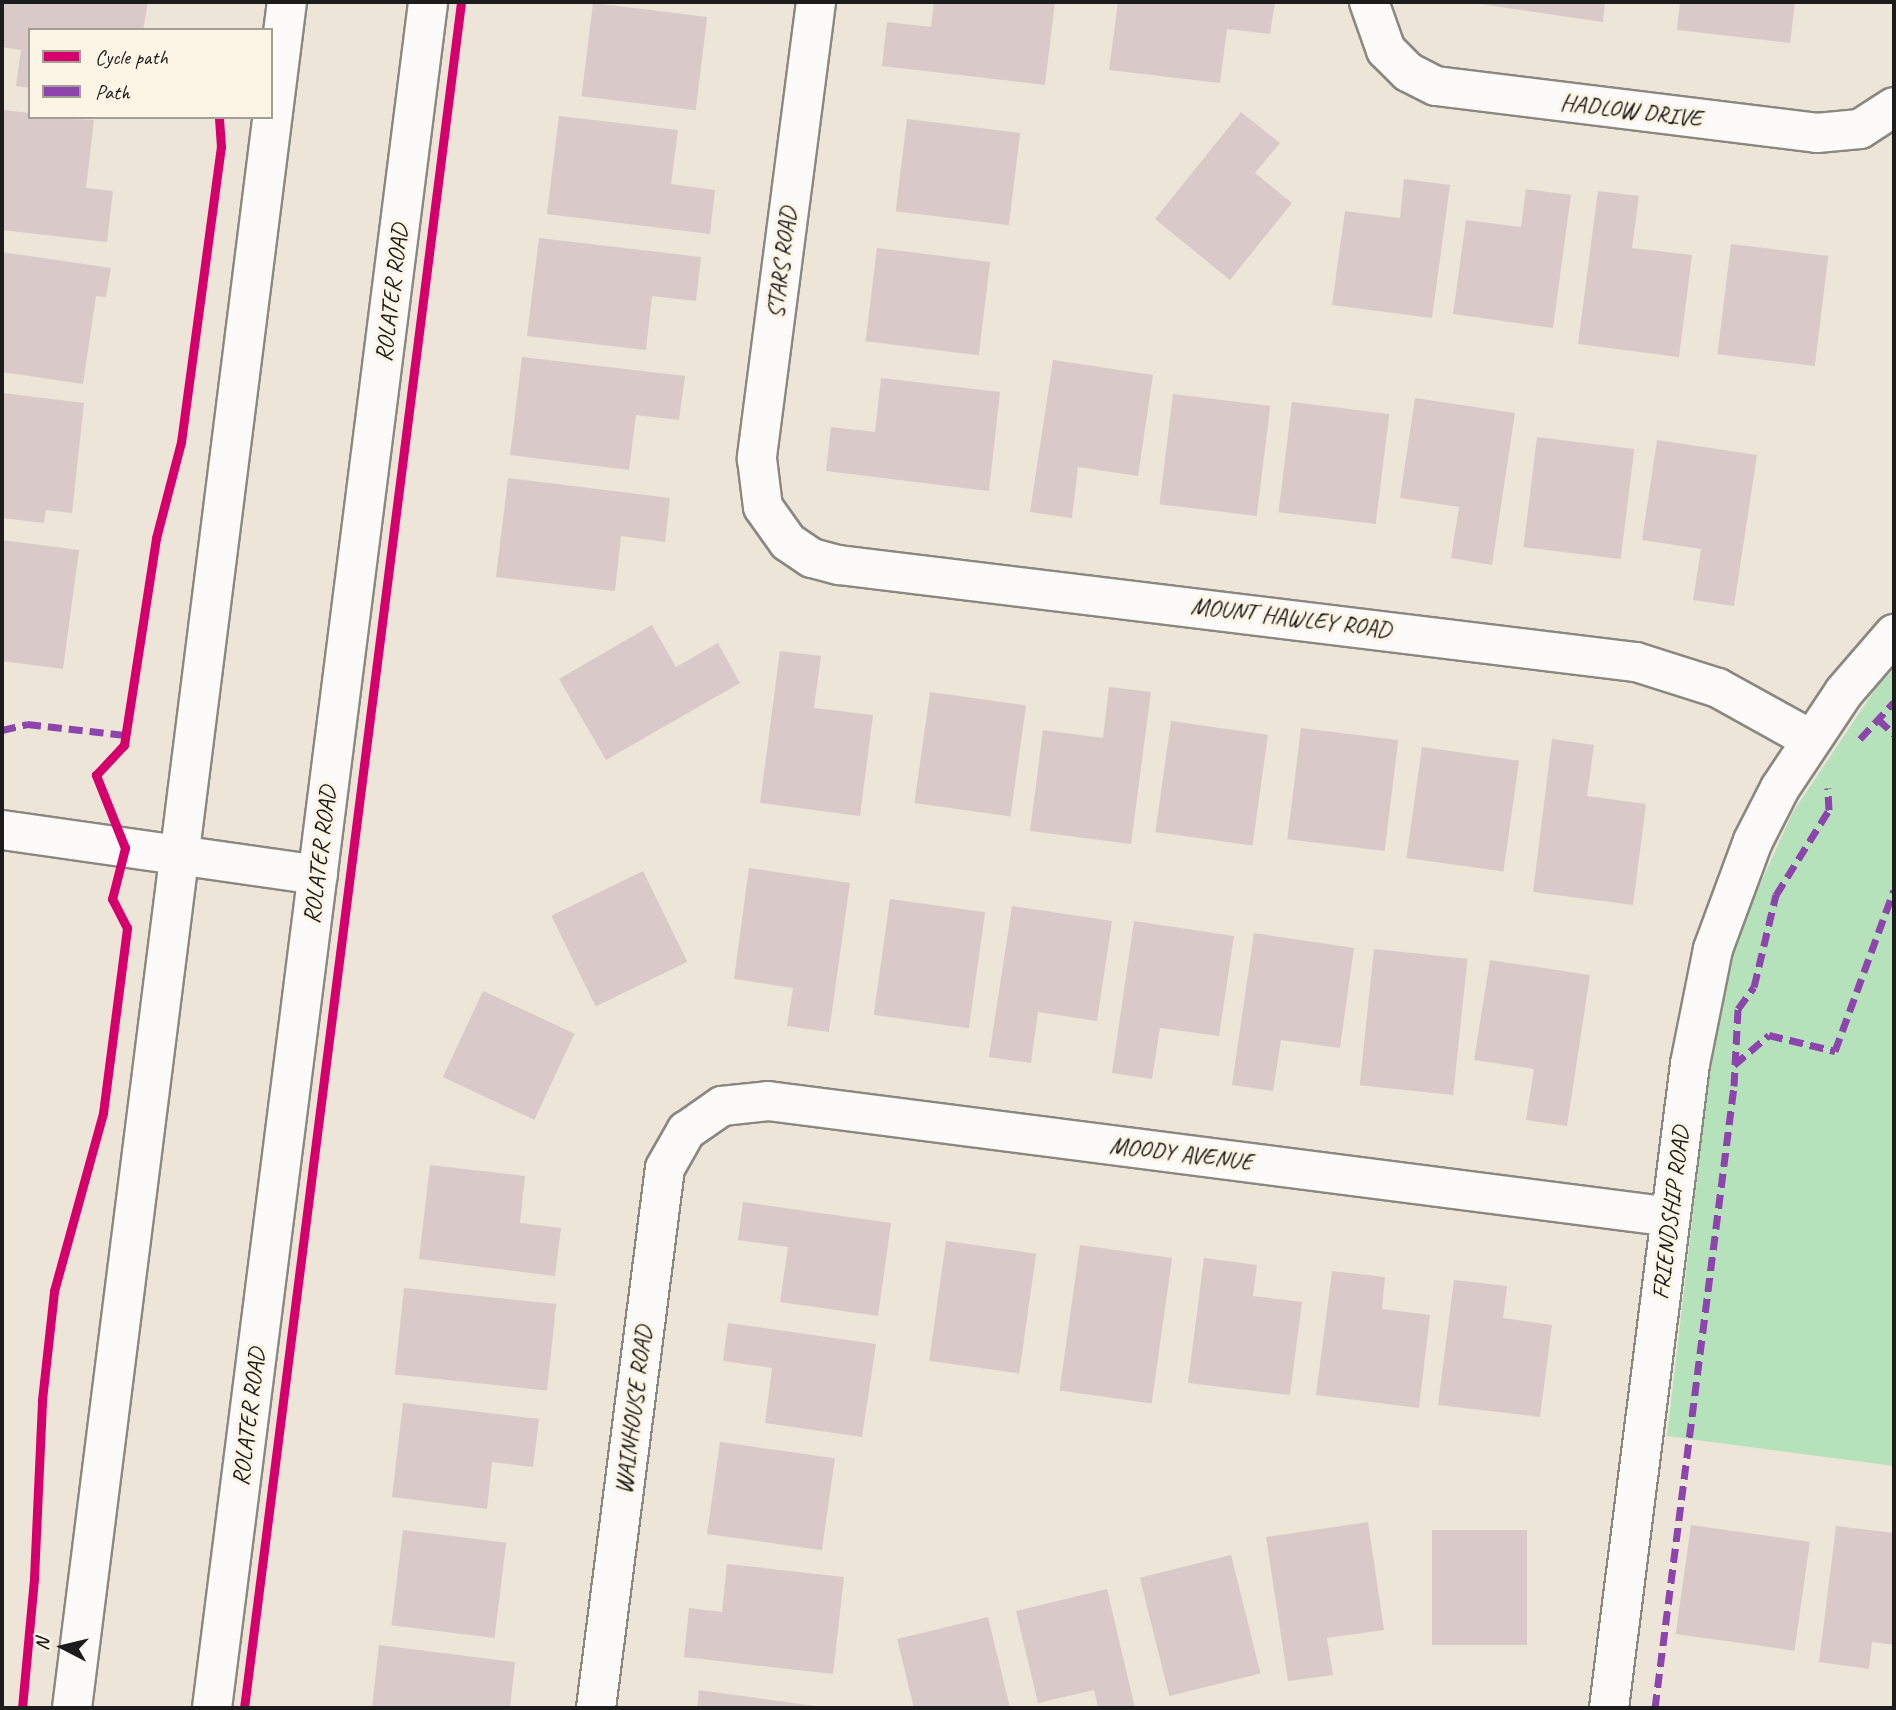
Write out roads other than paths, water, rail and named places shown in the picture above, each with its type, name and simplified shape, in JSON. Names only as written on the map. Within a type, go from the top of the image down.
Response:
[{"type":"street","points":[[273,115],[287,2]]},
{"type":"street","name":"ROLATER ROAD","points":[[212,1708],[428,2]]},
{"type":"street","name":"STARS ROAD","points":[[771,521],[759,491],[757,459],[816,2]]},
{"type":"street","name":"HADLOW DRIVE","points":[[1369,2],[1386,50],[1415,76],[1451,89],[1817,133],[1860,129],[1890,111]]},
{"type":"street","points":[[72,1708],[272,119]]},
{"type":"street","name":"MOUNT HAWLEY ROAD","points":[[771,521],[800,551],[839,565],[1636,662],[1718,688],[1810,739]]},
{"type":"street","name":"FRIENDSHIP ROAD","points":[[1609,1708],[1690,1064],[1713,949],[1753,841],[1810,739],[1894,634]]},
{"type":"street","points":[[2,830],[318,876]]},
{"type":"street","name":"MOODY AVENUE","points":[[696,1121],[737,1101],[768,1101],[1671,1217]]},
{"type":"street","name":"WAINHOUSE ROAD","points":[[596,1708],[665,1168],[677,1142],[696,1121]]}]
